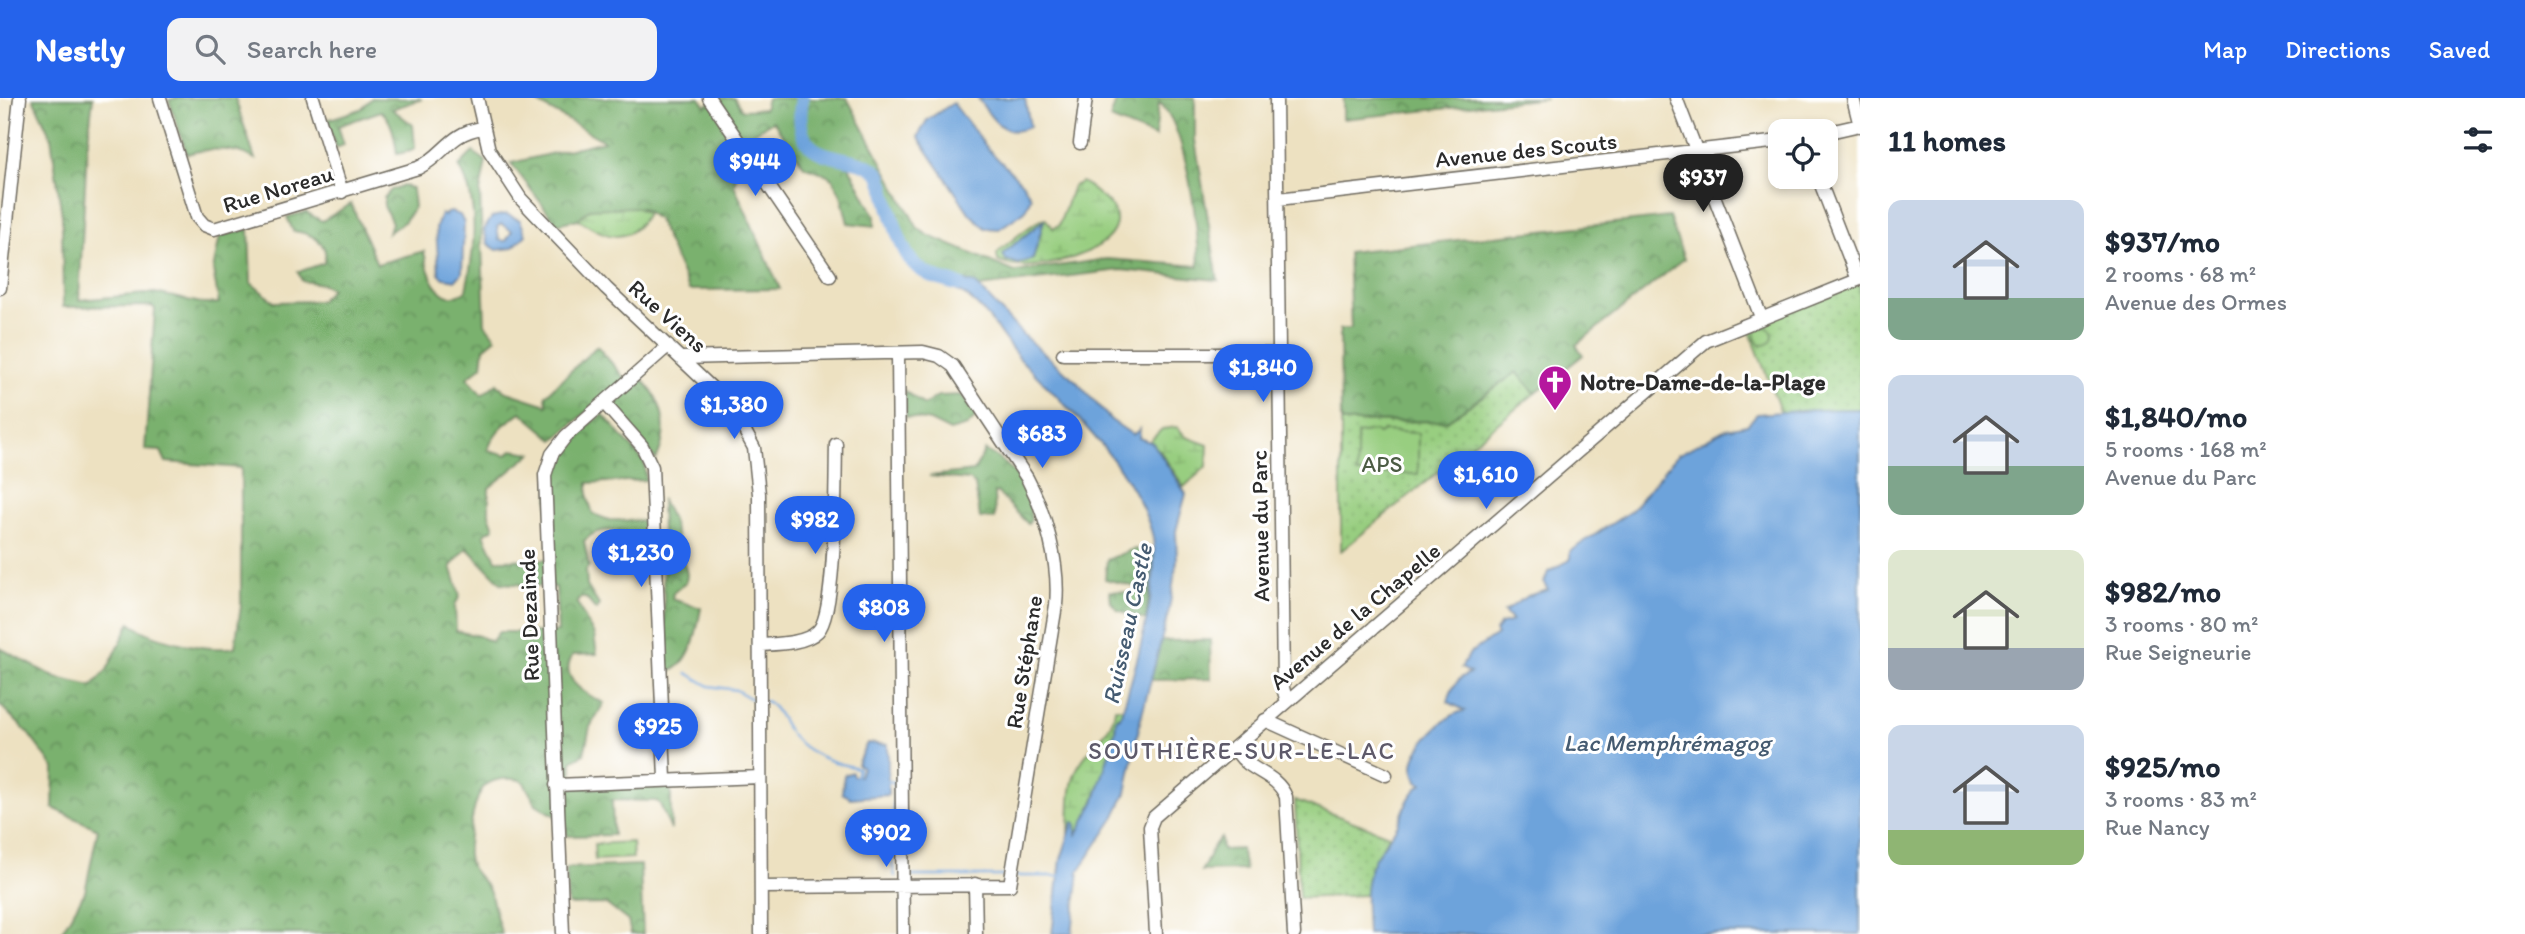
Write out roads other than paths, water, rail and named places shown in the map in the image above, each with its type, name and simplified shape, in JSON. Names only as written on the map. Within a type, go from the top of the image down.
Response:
[{"type":"street","points":[[0,288],[20,98]]},
{"type":"street","name":"Rue Noreau","points":[[160,98],[195,212],[204,225],[220,229],[418,169],[436,157],[458,134],[482,128]]},
{"type":"street","points":[[313,98],[342,192]]},
{"type":"street","name":"Rue Viens","points":[[477,98],[482,128],[500,170],[535,216],[732,407],[754,448],[759,494],[761,934]]},
{"type":"street","points":[[709,98],[830,276]]},
{"type":"street","points":[[1080,143],[1086,98]]},
{"type":"street","name":"Avenue du Parc","points":[[1276,98],[1283,688],[1287,702]]},
{"type":"street","points":[[1676,98],[1762,317]]},
{"type":"street","points":[[1838,130],[1860,125],[1853,98]]},
{"type":"street","name":"Avenue des Scouts","points":[[1278,200],[1768,143]]},
{"type":"street","points":[[1823,189],[1859,280]]},
{"type":"street","name":"Avenue de la Chapelle","points":[[1156,934],[1152,820],[1706,341],[1859,280]]},
{"type":"street","name":"Rue Dezainde","points":[[563,934],[545,475],[549,461],[561,442],[668,346]]},
{"type":"street","points":[[898,353],[903,934]]},
{"type":"street","name":"Rue Stéphane","points":[[683,358],[931,353],[946,361],[958,373],[1027,478],[1036,496],[1053,558],[1056,604],[1010,885],[975,884]]},
{"type":"street","points":[[1063,354],[1279,355]]},
{"type":"street","points":[[604,403],[642,446],[652,467],[665,779]]},
{"type":"street","points":[[760,645],[809,637],[823,622],[831,580],[836,444]]},
{"type":"street","points":[[1265,720],[1386,775]]},
{"type":"street","points":[[1235,747],[1242,760],[1274,779],[1286,797],[1294,934]]},
{"type":"street","points":[[556,785],[760,777]]},
{"type":"street","points":[[761,887],[975,884],[975,934]]},
{"type":"water","points":[[978,98],[1025,98],[1030,126],[1013,131],[1006,129],[993,119]]},
{"type":"water","points":[[953,103],[989,150],[1023,184],[1031,197],[1025,211],[999,229],[985,228],[970,214],[918,137],[927,120]]},
{"type":"water","points":[[451,212],[460,215],[464,223],[462,273],[456,280],[444,278],[439,274],[436,228],[441,214],[445,216]]},
{"type":"water","points":[[506,214],[520,220],[526,235],[512,248],[497,250],[488,244],[484,230],[492,217]],"holes":[[[501,224],[512,231],[506,241],[499,240],[497,227]]]},
{"type":"water","points":[[1044,220],[1033,259],[1018,264],[1006,260],[1003,255],[1006,251]]},
{"type":"water","points":[[947,276],[976,284],[1024,336],[1076,381],[1111,420],[1133,435],[1140,429],[1139,438],[1153,443],[1186,494],[1176,531],[1177,561],[1169,610],[1140,722],[1126,793],[1113,820],[1079,871],[1072,934],[1052,934],[1061,859],[1073,822],[1076,823],[1076,836],[1095,800],[1112,744],[1110,740],[1115,733],[1116,719],[1120,717],[1133,676],[1151,597],[1154,548],[1151,530],[1142,506],[1114,460],[1078,418],[1022,361],[979,307],[969,298],[944,286],[942,280]]},
{"type":"water","name":"Lac Memphrémagog","points":[[1860,409],[1860,934],[1367,934],[1366,895],[1371,867],[1397,826],[1410,798],[1422,784],[1417,782],[1414,758],[1432,732],[1450,717],[1466,711],[1448,702],[1451,693],[1456,684],[1470,673],[1461,668],[1470,653],[1497,635],[1495,631],[1501,624],[1512,621],[1504,612],[1527,596],[1548,590],[1544,583],[1548,572],[1570,560],[1570,551],[1631,511],[1677,455],[1726,429],[1747,425],[1757,414]]},
{"type":"water","points":[[867,743],[888,745],[888,795],[851,798],[842,793],[844,775],[852,772],[853,776],[859,776],[862,767],[857,764]]},
{"type":"waterway","name":"Ruisseau Castle","points":[[802,98],[801,122],[805,139],[814,149],[869,166],[880,175],[898,234],[908,256],[924,272],[960,285]]},
{"type":"waterway","points":[[687,673],[709,686],[736,690],[755,701]]},
{"type":"waterway","points":[[765,701],[773,707],[798,742],[822,757],[858,768],[856,777]]},
{"type":"waterway","points":[[886,781],[894,782],[892,864],[895,876]]},
{"type":"waterway","points":[[909,876],[1003,876]]},
{"type":"waterway","points":[[1016,876],[1062,876]]},
{"type":"place","name":"Notre-Dame-de-la-Plage","points":[[1555,412]]},
{"type":"district","name":"SOUTHIÈRE-SUR-LE-LAC","points":[[1242,750]]},
{"type":"park label","name":"APS","points":[[1382,464]]}]
